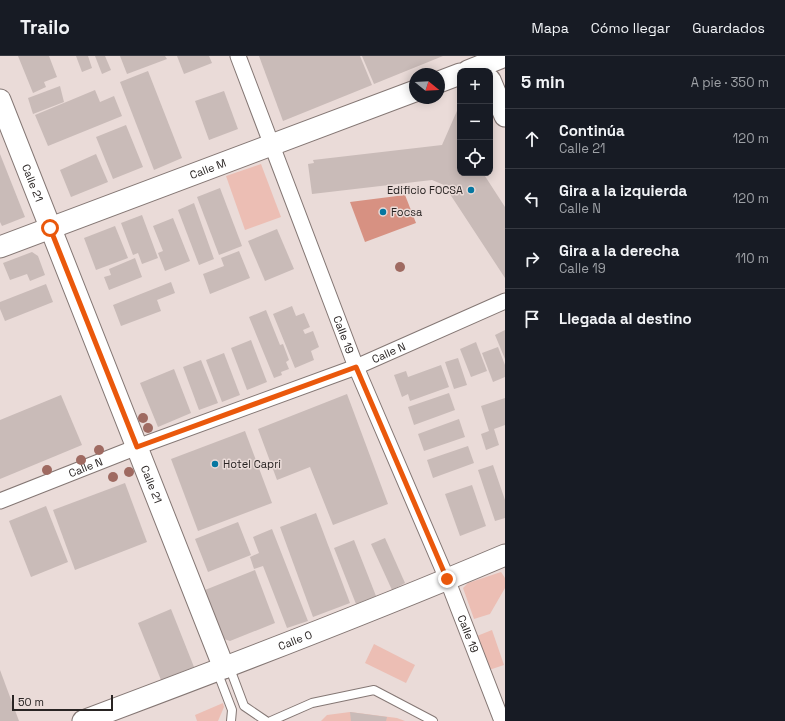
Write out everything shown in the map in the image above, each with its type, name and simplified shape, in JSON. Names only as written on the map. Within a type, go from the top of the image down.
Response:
[{"type":"street","name":"Calle 19","points":[[238,56],[356,367],[447,579],[502,721]]},
{"type":"street","points":[[484,68],[505,56]]},
{"type":"street","points":[[445,80],[457,75]]},
{"type":"street","points":[[493,91],[505,116]]},
{"type":"street","name":"Calle M","points":[[0,247],[409,93]]},
{"type":"street","name":"Calle 21","points":[[0,100],[223,668]]},
{"type":"street","name":"Calle N","points":[[0,501],[137,447],[356,367],[505,301]]},
{"type":"street","name":"Calle O","points":[[83,721],[223,668],[505,555]]},
{"type":"lane","points":[[223,668],[232,710],[231,721]]},
{"type":"lane","points":[[223,668],[244,706],[266,721]]},
{"type":"lane","points":[[271,721],[312,703],[374,690],[433,721]]},
{"type":"shaded area","points":[[261,164],[281,217],[245,230],[226,176]]},
{"type":"shaded area","name":"Focsa","points":[[405,195],[416,223],[365,242],[350,202]]},
{"type":"shaded area","points":[[501,572],[505,578],[505,588],[490,614],[474,619],[463,588],[468,583]]},
{"type":"shaded area","points":[[492,630],[504,665],[489,670],[477,636]]},
{"type":"shaded area","points":[[374,644],[415,665],[406,683],[365,663]]},
{"type":"shaded area","points":[[223,703],[224,707],[218,721],[197,721],[195,715]]},
{"type":"shaded area","points":[[350,712],[397,718],[405,721],[321,721],[327,715]]},
{"type":"building","points":[[18,56],[49,56],[57,77],[44,82],[46,87],[33,93]]},
{"type":"building","points":[[76,56],[88,56],[92,68],[82,72]]},
{"type":"building","points":[[95,56],[105,56],[111,70],[102,74]]},
{"type":"building","points":[[120,56],[165,56],[167,59],[127,74]]},
{"type":"building","points":[[177,56],[209,56],[212,63],[184,74]]},
{"type":"building","points":[[259,56],[360,56],[372,85],[283,121]]},
{"type":"building","points":[[362,56],[443,56],[413,68],[409,68],[409,70],[374,84]]},
{"type":"building","points":[[148,71],[182,158],[154,170],[120,82]]},
{"type":"building","points":[[60,86],[64,102],[33,114],[28,98]]},
{"type":"building","points":[[95,90],[100,102],[114,96],[122,116],[48,146],[35,115]]},
{"type":"building","points":[[224,91],[238,129],[209,140],[195,101]]},
{"type":"building","name":"Edificio FOCSA","points":[[457,111],[457,176],[485,176],[505,207],[505,278],[444,185],[432,180],[312,194],[308,164],[314,163],[313,160],[442,145]]},
{"type":"building","points":[[126,125],[143,167],[113,179],[96,137]]},
{"type":"building","points":[[0,154],[25,217],[2,226],[0,222]]},
{"type":"building","points":[[96,154],[108,182],[71,197],[60,170]]},
{"type":"building","points":[[220,188],[242,246],[219,255],[197,197]]},
{"type":"building","points":[[194,203],[214,259],[199,265],[178,210]]},
{"type":"building","points":[[142,215],[158,258],[142,264],[138,253],[133,255],[121,223]]},
{"type":"building","points":[[173,218],[190,261],[165,271],[158,253],[163,251],[153,226]]},
{"type":"building","points":[[115,226],[128,258],[96,270],[84,238]]},
{"type":"building","points":[[277,229],[294,269],[265,281],[248,241]]},
{"type":"building","points":[[239,251],[250,278],[210,294],[203,274],[224,266],[221,258]]},
{"type":"building","points":[[32,252],[38,256],[45,275],[30,281],[27,274],[10,280],[3,263]]},
{"type":"building","points":[[135,258],[142,277],[109,290],[104,277],[111,275],[109,269]]},
{"type":"building","points":[[171,282],[175,293],[157,300],[161,311],[121,326],[113,305]]},
{"type":"building","points":[[46,284],[53,302],[5,321],[0,309],[0,302]]},
{"type":"building","points":[[292,306],[296,316],[304,313],[310,327],[303,330],[305,334],[313,331],[319,347],[311,351],[314,360],[295,368],[273,314]]},
{"type":"building","points":[[266,310],[280,345],[283,344],[289,360],[286,362],[289,369],[281,372],[282,375],[274,378],[249,317]]},
{"type":"building","points":[[505,330],[505,359],[495,335]]},
{"type":"building","points":[[251,340],[267,382],[247,390],[231,348]]},
{"type":"building","points":[[476,342],[487,371],[471,377],[460,349]]},
{"type":"building","points":[[498,347],[505,365],[505,377],[493,382],[482,353]]},
{"type":"building","points":[[224,353],[240,395],[222,402],[206,360]]},
{"type":"building","points":[[458,358],[467,385],[454,389],[445,362]]},
{"type":"building","points":[[201,360],[218,403],[199,410],[183,367]]},
{"type":"building","points":[[441,365],[449,387],[410,401],[408,394],[402,397],[394,375],[406,371],[408,377]]},
{"type":"building","points":[[174,369],[191,413],[158,427],[140,383]]},
{"type":"building","points":[[449,393],[455,410],[414,425],[408,407]]},
{"type":"building","points":[[347,394],[388,504],[333,525],[310,467],[277,480],[258,429]]},
{"type":"building","points":[[61,395],[82,445],[0,479],[0,420]]},
{"type":"building","points":[[505,398],[505,425],[494,429],[499,445],[486,450],[481,434],[489,431],[481,406]]},
{"type":"building","points":[[459,419],[465,437],[424,451],[418,434]]},
{"type":"building","points":[[245,431],[272,503],[198,531],[171,459]]},
{"type":"building","points":[[468,446],[474,463],[433,478],[427,460]]},
{"type":"building","points":[[493,465],[505,500],[505,518],[495,521],[478,470]]},
{"type":"building","points":[[125,483],[147,542],[75,570],[53,510]]},
{"type":"building","points":[[472,485],[486,526],[460,536],[445,494]]},
{"type":"building","points":[[46,506],[68,562],[31,577],[9,521]]},
{"type":"building","points":[[316,513],[350,603],[313,617],[280,527]]},
{"type":"building","points":[[238,522],[251,555],[208,572],[195,539]]},
{"type":"building","points":[[272,529],[308,621],[287,628],[263,566],[254,569],[250,557],[259,553],[253,537]]},
{"type":"building","points":[[385,538],[405,583],[392,590],[371,544]]},
{"type":"building","points":[[354,540],[376,596],[356,604],[334,548]]},
{"type":"building","points":[[255,570],[275,623],[230,641],[224,639],[205,590]]},
{"type":"building","points":[[171,609],[194,667],[161,680],[138,623]]},
{"type":"building","points":[[0,670],[19,721],[0,721]]},
{"type":"building","points":[[350,712],[387,717],[386,721],[351,721]]},
{"type":"place","name":"Edificio FOCSA","points":[[471,190]]},
{"type":"place","name":"Focsa","points":[[383,212]]},
{"type":"place","name":"Hotel Capri","points":[[215,464]]},
{"type":"route","points":[[50,228],[137,447],[356,367],[447,579]]}]
